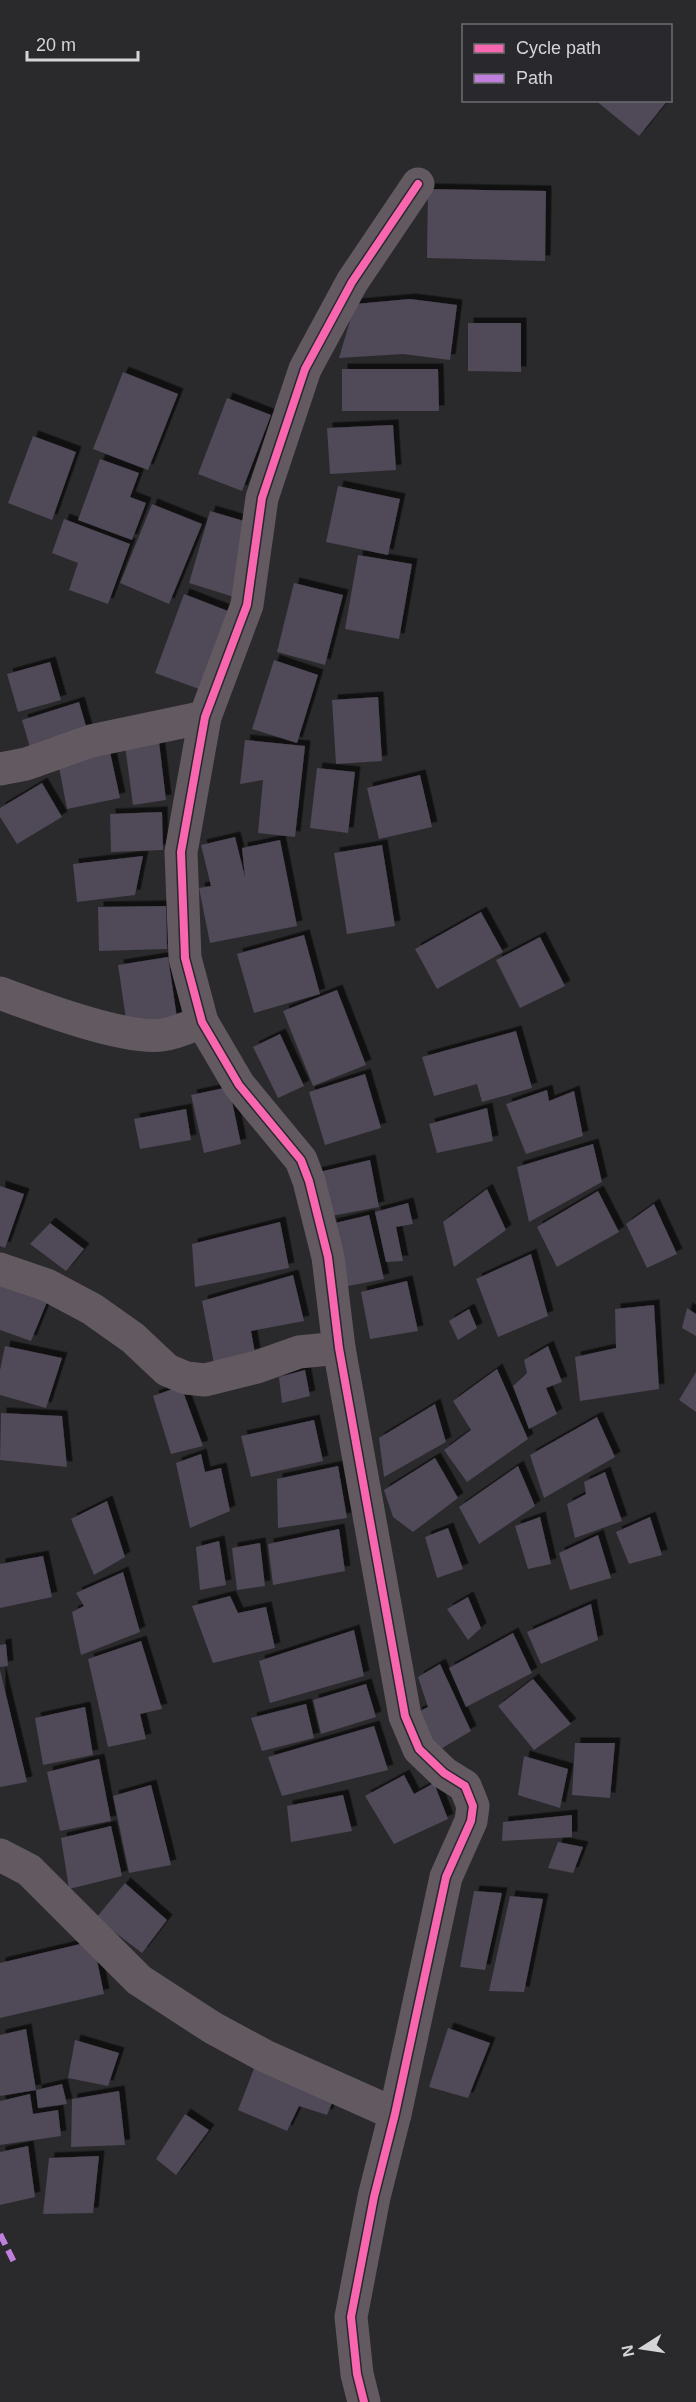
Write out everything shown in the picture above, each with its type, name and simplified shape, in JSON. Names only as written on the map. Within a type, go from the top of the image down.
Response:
[{"type":"street","points":[[364,2402],[357,2374],[351,2317],[374,2197],[395,2114],[446,1877],[471,1821],[473,1806],[465,1786],[444,1773],[419,1749],[405,1716],[339,1348],[328,1257],[309,1181],[301,1160],[238,1085],[202,1022],[185,958],[181,852],[206,717],[247,605],[262,498],[305,369],[352,282],[418,184]]},
{"type":"street","points":[[0,769],[26,764],[91,741],[206,717]]},
{"type":"street","points":[[0,993],[40,1008],[123,1031],[160,1035],[202,1022]]},
{"type":"street","points":[[0,1269],[47,1285],[92,1310],[133,1338],[167,1370],[186,1378],[204,1380],[257,1367],[298,1352],[339,1348]]},
{"type":"street","points":[[0,1855],[29,1870],[139,1980],[213,2028],[265,2056],[395,2114]]},
{"type":"building","points":[[597,102],[666,102],[639,136]]},
{"type":"building","points":[[428,189],[546,191],[545,261],[427,258]]},
{"type":"building","points":[[410,299],[457,305],[450,360],[403,354],[339,358],[355,304]]},
{"type":"building","points":[[468,323],[521,323],[521,372],[468,371]]},
{"type":"building","points":[[342,369],[438,369],[439,411],[342,411]]},
{"type":"building","points":[[123,372],[178,394],[148,470],[93,449]]},
{"type":"building","points":[[227,398],[271,415],[242,491],[198,474]]},
{"type":"building","points":[[393,425],[396,470],[330,474],[327,428]]},
{"type":"building","points":[[33,436],[76,452],[52,520],[8,503]]},
{"type":"building","points":[[100,459],[139,473],[130,497],[146,503],[132,540],[78,520]]},
{"type":"building","points":[[338,486],[400,499],[388,555],[326,542]]},
{"type":"building","points":[[152,504],[202,524],[169,604],[120,583]]},
{"type":"building","points":[[210,511],[254,524],[234,597],[189,583]]},
{"type":"building","points":[[64,519],[130,544],[108,604],[69,590],[78,563],[52,553]]},
{"type":"building","points":[[358,555],[412,564],[399,639],[345,629]]},
{"type":"building","points":[[294,583],[343,595],[325,665],[277,652]]},
{"type":"building","points":[[184,594],[228,611],[199,689],[155,673]]},
{"type":"building","points":[[274,660],[318,675],[297,743],[252,729]]},
{"type":"building","points":[[50,662],[61,700],[18,712],[7,674]]},
{"type":"building","points":[[378,697],[382,761],[336,764],[332,700]]},
{"type":"building","points":[[79,702],[88,733],[31,751],[22,720]]},
{"type":"building","points":[[245,740],[305,746],[295,837],[258,833],[263,780],[240,784]]},
{"type":"building","points":[[159,742],[166,800],[133,805],[125,746]]},
{"type":"building","points":[[110,752],[120,798],[67,809],[58,762]]},
{"type":"building","points":[[317,768],[355,772],[348,833],[310,828]]},
{"type":"building","points":[[420,775],[432,827],[379,839],[367,788]]},
{"type":"building","points":[[42,783],[62,817],[17,844],[0,817],[0,808]]},
{"type":"building","points":[[162,812],[163,850],[111,852],[110,814]]},
{"type":"building","points":[[235,837],[245,877],[242,848],[280,840],[297,926],[210,943],[199,888],[211,886],[201,845]]},
{"type":"building","points":[[382,845],[395,926],[347,934],[334,853]]},
{"type":"building","points":[[143,856],[135,895],[77,902],[73,864]]},
{"type":"building","points":[[166,906],[167,949],[99,951],[98,907]]},
{"type":"building","points":[[481,912],[503,952],[437,989],[415,949]]},
{"type":"building","points":[[304,935],[320,994],[254,1013],[237,954]]},
{"type":"building","points":[[540,937],[565,986],[520,1008],[496,960]]},
{"type":"building","points":[[168,957],[177,1018],[127,1026],[118,965]]},
{"type":"building","points":[[337,990],[366,1065],[313,1086],[283,1011]]},
{"type":"building","points":[[516,1031],[532,1088],[482,1102],[477,1084],[434,1096],[422,1057]]},
{"type":"building","points":[[280,1034],[304,1086],[278,1098],[253,1047]]},
{"type":"building","points":[[365,1074],[381,1128],[325,1145],[309,1092]]},
{"type":"building","points":[[229,1087],[241,1144],[204,1153],[191,1095]]},
{"type":"building","points":[[547,1090],[549,1101],[574,1091],[583,1136],[526,1154],[506,1104]]},
{"type":"building","points":[[487,1108],[493,1141],[437,1153],[429,1124]]},
{"type":"building","points":[[186,1109],[191,1140],[140,1149],[134,1119]]},
{"type":"building","points":[[593,1144],[602,1182],[529,1222],[517,1167]]},
{"type":"building","points":[[370,1160],[379,1207],[326,1217],[315,1173]]},
{"type":"building","points":[[0,1186],[24,1194],[5,1248],[0,1246]]},
{"type":"building","points":[[487,1189],[506,1230],[454,1267],[443,1222]]},
{"type":"building","points":[[598,1191],[619,1232],[557,1267],[537,1227]]},
{"type":"building","points":[[408,1203],[413,1224],[396,1227],[403,1261],[386,1262],[375,1212]]},
{"type":"building","points":[[654,1204],[677,1254],[647,1268],[626,1224]]},
{"type":"building","points":[[369,1215],[384,1279],[343,1287],[331,1224]]},
{"type":"building","points":[[280,1222],[289,1268],[195,1287],[192,1244]]},
{"type":"building","points":[[50,1223],[84,1249],[66,1271],[30,1244]]},
{"type":"building","points":[[531,1254],[548,1316],[498,1337],[476,1279]]},
{"type":"building","points":[[293,1275],[304,1321],[251,1331],[255,1353],[214,1364],[202,1301]]},
{"type":"building","points":[[0,1281],[49,1297],[31,1341],[0,1330]]},
{"type":"building","points":[[407,1281],[418,1331],[370,1339],[361,1292]]},
{"type":"building","points":[[654,1305],[659,1389],[580,1401],[575,1357],[616,1348],[615,1309]]},
{"type":"building","points":[[687,1308],[696,1314],[696,1336],[682,1328]]},
{"type":"building","points":[[469,1309],[477,1328],[458,1340],[449,1321]]},
{"type":"building","points":[[5,1346],[62,1358],[46,1408],[0,1395],[0,1370]]},
{"type":"building","points":[[548,1346],[562,1382],[546,1388],[557,1414],[529,1429],[513,1386],[527,1373],[524,1360]]},
{"type":"building","points":[[497,1369],[528,1439],[467,1482],[444,1450],[471,1430],[453,1401]]},
{"type":"building","points":[[305,1370],[310,1396],[282,1403],[279,1377]]},
{"type":"building","points":[[696,1372],[696,1412],[679,1400]]},
{"type":"building","points":[[181,1386],[203,1446],[171,1454],[153,1396]]},
{"type":"building","points":[[435,1404],[446,1442],[384,1477],[379,1438]]},
{"type":"building","points":[[1,1413],[62,1416],[67,1467],[0,1460]]},
{"type":"building","points":[[597,1417],[615,1457],[544,1498],[530,1455]]},
{"type":"building","points":[[314,1420],[323,1461],[251,1477],[241,1436]]},
{"type":"building","points":[[201,1454],[205,1472],[221,1468],[230,1511],[190,1528],[176,1463]]},
{"type":"building","points":[[435,1458],[458,1498],[413,1532],[393,1517],[384,1490]]},
{"type":"building","points":[[338,1466],[347,1518],[278,1528],[277,1479]]},
{"type":"building","points":[[518,1466],[535,1506],[479,1544],[459,1507]]},
{"type":"building","points":[[605,1472],[622,1521],[575,1538],[567,1504],[586,1494],[584,1482]]},
{"type":"building","points":[[107,1501],[125,1557],[94,1575],[71,1519]]},
{"type":"building","points":[[540,1517],[551,1564],[528,1569],[515,1526]]},
{"type":"building","points":[[650,1517],[662,1555],[629,1564],[616,1532]]},
{"type":"building","points":[[448,1528],[463,1569],[437,1578],[425,1537]]},
{"type":"building","points":[[339,1529],[345,1571],[273,1585],[268,1544]]},
{"type":"building","points":[[598,1535],[611,1578],[570,1590],[559,1553]]},
{"type":"building","points":[[219,1541],[226,1585],[200,1590],[196,1547]]},
{"type":"building","points":[[260,1543],[265,1586],[237,1590],[232,1548]]},
{"type":"building","points":[[43,1556],[52,1597],[0,1608],[0,1564]]},
{"type":"building","points":[[123,1572],[140,1632],[81,1655],[72,1612],[84,1606],[76,1593]]},
{"type":"building","points":[[230,1596],[238,1613],[266,1607],[275,1648],[213,1663],[192,1606]]},
{"type":"building","points":[[468,1597],[481,1628],[468,1640],[447,1609]]},
{"type":"building","points":[[591,1604],[598,1640],[541,1664],[527,1632]]},
{"type":"building","points":[[354,1630],[364,1676],[270,1703],[259,1661]]},
{"type":"building","points":[[513,1633],[532,1673],[466,1707],[449,1668]]},
{"type":"building","points":[[141,1641],[162,1709],[140,1714],[146,1739],[108,1747],[88,1659]]},
{"type":"building","points":[[6,1644],[8,1666],[0,1667],[0,1645]]},
{"type":"building","points":[[440,1664],[471,1731],[434,1753],[416,1713],[428,1707],[418,1677]]},
{"type":"building","points":[[0,1670],[27,1782],[0,1787]]},
{"type":"building","points":[[533,1679],[571,1724],[534,1750],[498,1706]]},
{"type":"building","points":[[366,1684],[376,1717],[321,1734],[313,1700]]},
{"type":"building","points":[[306,1704],[314,1738],[262,1751],[251,1718]]},
{"type":"building","points":[[85,1707],[93,1755],[43,1765],[35,1718]]},
{"type":"building","points":[[374,1726],[388,1770],[282,1796],[268,1757]]},
{"type":"building","points":[[575,1743],[615,1743],[610,1798],[572,1795]]},
{"type":"building","points":[[524,1756],[568,1769],[560,1808],[518,1795]]},
{"type":"building","points":[[99,1759],[111,1821],[60,1831],[47,1772]]},
{"type":"building","points":[[404,1775],[414,1794],[434,1783],[448,1819],[394,1844],[365,1796]]},
{"type":"building","points":[[151,1785],[171,1865],[129,1873],[113,1796]]},
{"type":"building","points":[[343,1795],[352,1831],[291,1842],[287,1806]]},
{"type":"building","points":[[572,1815],[572,1837],[502,1841],[503,1822]]},
{"type":"building","points":[[111,1826],[122,1876],[69,1889],[61,1838]]},
{"type":"building","points":[[558,1842],[583,1847],[573,1873],[548,1868]]},
{"type":"building","points":[[125,1883],[167,1920],[142,1953],[96,1918]]},
{"type":"building","points":[[474,1891],[502,1893],[485,1970],[460,1967]]},
{"type":"building","points":[[510,1896],[543,1899],[524,1992],[489,1991]]},
{"type":"building","points":[[93,1941],[104,1994],[0,2018],[0,1963]]},
{"type":"building","points":[[448,2028],[490,2043],[468,2098],[429,2087]]},
{"type":"building","points":[[26,2029],[36,2090],[0,2096],[0,2035]]},
{"type":"building","points":[[75,2040],[119,2053],[108,2086],[68,2078]]},
{"type":"building","points":[[257,2061],[335,2096],[327,2115],[299,2106],[287,2131],[238,2110]]},
{"type":"building","points":[[62,2084],[67,2104],[38,2108],[36,2090]]},
{"type":"building","points":[[119,2091],[125,2145],[71,2147],[72,2099]]},
{"type":"building","points":[[30,2094],[33,2114],[58,2110],[61,2136],[0,2145],[0,2101]]},
{"type":"building","points":[[185,2114],[209,2130],[176,2175],[156,2159]]},
{"type":"building","points":[[28,2146],[35,2197],[0,2205],[0,2152]]},
{"type":"building","points":[[99,2156],[93,2213],[43,2214],[49,2158]]},
{"type":"marked path","points":[[0,2234],[15,2264]]},
{"type":"cycle path","points":[[364,2402],[357,2374],[351,2317],[374,2197],[395,2114],[446,1877],[471,1821],[473,1806],[465,1786],[444,1773],[419,1749],[405,1716],[339,1348],[328,1257],[309,1181],[301,1160],[239,1085],[202,1022],[185,958],[181,852],[205,717],[247,605],[262,498],[305,369],[352,282],[418,184]]}]
